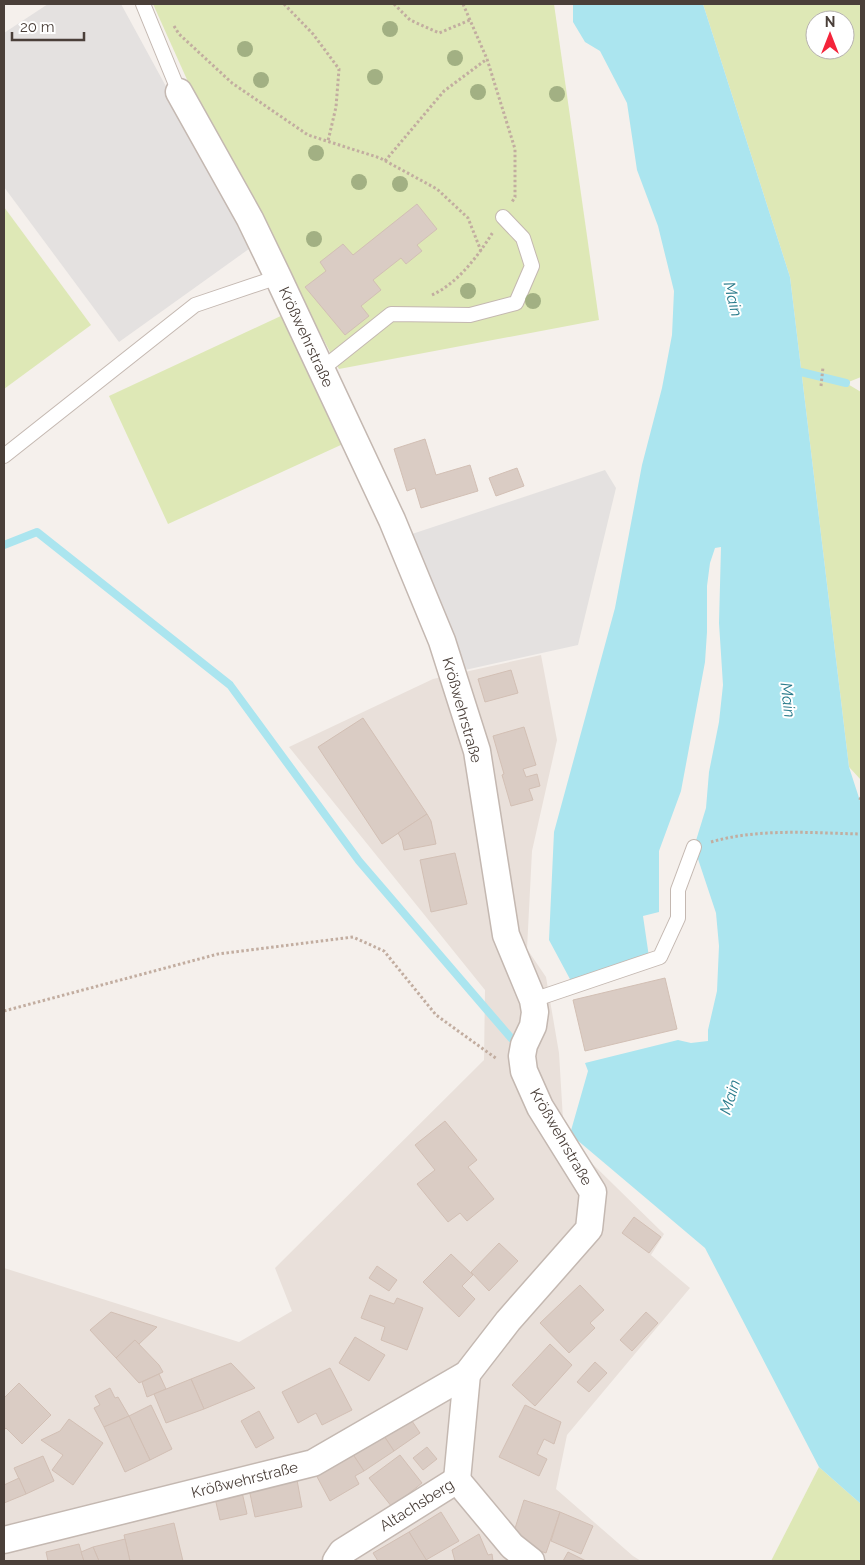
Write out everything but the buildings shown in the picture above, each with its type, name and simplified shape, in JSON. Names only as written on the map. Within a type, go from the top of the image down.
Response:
[{"type":"street","name":"Krößwehrstraße","points":[[4,1540],[313,1463],[467,1374],[508,1321],[589,1229],[593,1192],[540,1107],[524,1071],[522,1056],[524,1045],[533,1026],[536,1012],[533,1000],[506,935],[476,751],[442,641],[392,520],[322,369],[250,219],[180,92]]},
{"type":"street","points":[[458,1480],[467,1374]]},
{"type":"street","name":"Altachsberg","points":[[336,1561],[342,1552],[458,1480],[512,1546],[531,1561]]},
{"type":"lane","points":[[143,4],[180,92]]},
{"type":"lane","points":[[322,369],[391,314],[470,315],[516,303],[532,266],[523,238],[503,216]]},
{"type":"lane","points":[[4,456],[195,305],[278,277]]},
{"type":"lane","points":[[533,1000],[660,957],[678,918],[678,890],[694,847]]},
{"type":"path","points":[[284,4],[313,34],[339,69],[336,107],[328,141]]},
{"type":"path","points":[[394,4],[410,20],[439,34],[470,20]]},
{"type":"path","points":[[430,296],[446,288],[482,251],[515,197],[515,149],[487,59],[463,4]]},
{"type":"path","points":[[170,19],[180,34],[232,83],[308,135],[386,161],[437,188],[468,218],[482,251]]},
{"type":"path","points":[[386,161],[444,91],[487,59]]},
{"type":"path","points":[[821,386],[823,367]]},
{"type":"path","points":[[694,847],[731,836],[790,833],[861,834]]},
{"type":"path","points":[[4,1011],[218,954],[353,937],[384,951],[436,1014],[506,1065],[524,1071]]},
{"type":"shaded area","points":[[48,4],[121,4],[253,246],[119,342],[4,187],[4,33]]},
{"type":"shaded area","points":[[605,470],[616,488],[578,645],[456,672],[409,535]]},
{"type":"shaded area","points":[[541,655],[557,740],[532,851],[527,949],[546,977],[559,1053],[564,1136],[664,1234],[651,1255],[690,1288],[567,1435],[556,1489],[641,1561],[4,1561],[4,1268],[239,1342],[292,1311],[275,1268],[484,1060],[485,990],[289,747],[433,679]]},
{"type":"green space","points":[[153,4],[554,4],[599,320],[339,369],[189,84]]},
{"type":"green space","points":[[703,4],[861,4],[861,377],[846,383],[861,392],[861,780],[849,767],[790,277]]},
{"type":"green space","points":[[4,207],[91,325],[4,389]]},
{"type":"green space","points":[[283,315],[343,444],[168,524],[109,396]]},
{"type":"green space","points":[[819,1467],[861,1504],[861,1561],[771,1561]]},
{"type":"water","name":"Main","points":[[573,4],[703,4],[790,277],[849,767],[861,804],[861,1504],[819,1467],[705,1248],[570,1134],[588,1071],[585,1063],[678,1040],[691,1043],[708,1041],[708,1030],[717,991],[719,946],[716,913],[694,847],[706,808],[709,772],[719,722],[723,685],[719,623],[721,547],[715,548],[710,563],[707,586],[705,662],[681,791],[659,851],[659,912],[643,916],[649,957],[571,981],[549,940],[554,832],[615,608],[642,465],[662,388],[672,335],[674,291],[658,226],[637,170],[627,103],[600,51],[585,42],[573,22]]},
{"type":"waterway","points":[[801,372],[846,383]]},
{"type":"waterway","points":[[4,545],[37,532],[230,685],[359,861],[511,1038]]}]
